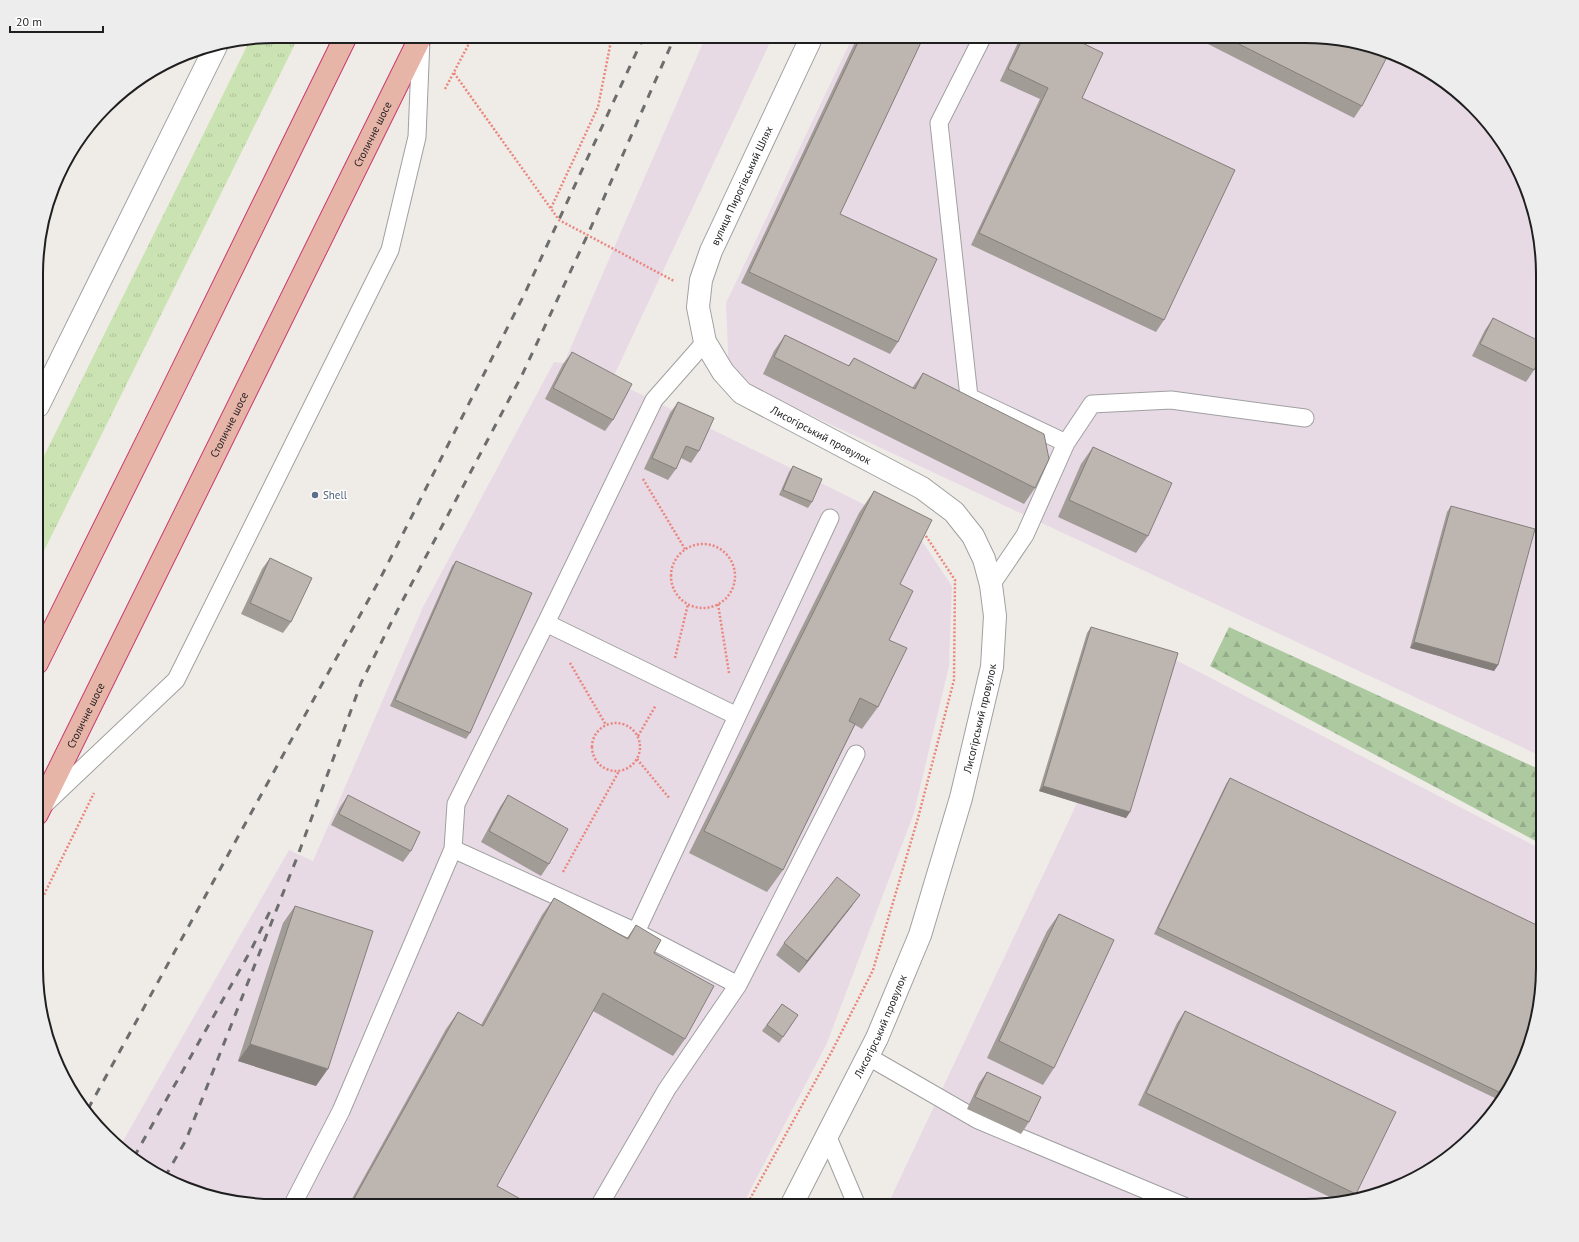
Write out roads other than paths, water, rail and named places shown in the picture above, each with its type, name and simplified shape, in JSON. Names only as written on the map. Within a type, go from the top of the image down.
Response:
[{"type":"highway","points":[[43,650],[167,402],[343,43]]},
{"type":"highway","name":"Столичне шосе","points":[[43,802],[419,43]]},
{"type":"street","name":"вулиця Пирогівський Шлях","points":[[705,342],[698,307],[700,280],[711,251],[809,43]]},
{"type":"street","points":[[43,396],[213,51]]},
{"type":"street","name":"Лисогірський провулок","points":[[705,342],[723,372],[742,393],[922,488],[954,512],[973,536],[984,559],[991,585],[995,616],[992,666],[961,798],[920,935],[877,1038],[794,1199]]},
{"type":"lane","points":[[43,807],[176,680],[387,257],[390,250],[417,137],[422,43]]},
{"type":"lane","points":[[980,43],[940,123],[969,397],[1066,443]]},
{"type":"lane","points":[[296,1199],[341,1111],[453,849],[456,804],[654,400],[705,342]]},
{"type":"lane","points":[[991,585],[1025,535],[1066,443],[1092,404],[1171,400],[1304,418]]},
{"type":"lane","points":[[636,932],[830,518]]},
{"type":"lane","points":[[546,623],[737,716]]},
{"type":"lane","points":[[603,1199],[667,1090],[738,985],[856,754]]},
{"type":"lane","points":[[453,849],[636,932],[738,985]]},
{"type":"lane","points":[[867,1056],[978,1120],[1167,1199]]},
{"type":"lane","points":[[827,1135],[854,1199]]},
{"type":"railway","points":[[89,1107],[380,579],[525,293],[641,43]]},
{"type":"railway","points":[[168,1173],[186,1140],[298,855],[361,683],[395,615],[522,375],[588,234],[672,43]]},
{"type":"railway","points":[[136,1153],[251,950],[273,905]]},
{"type":"place","name":"Shell","points":[[315,495]]}]
